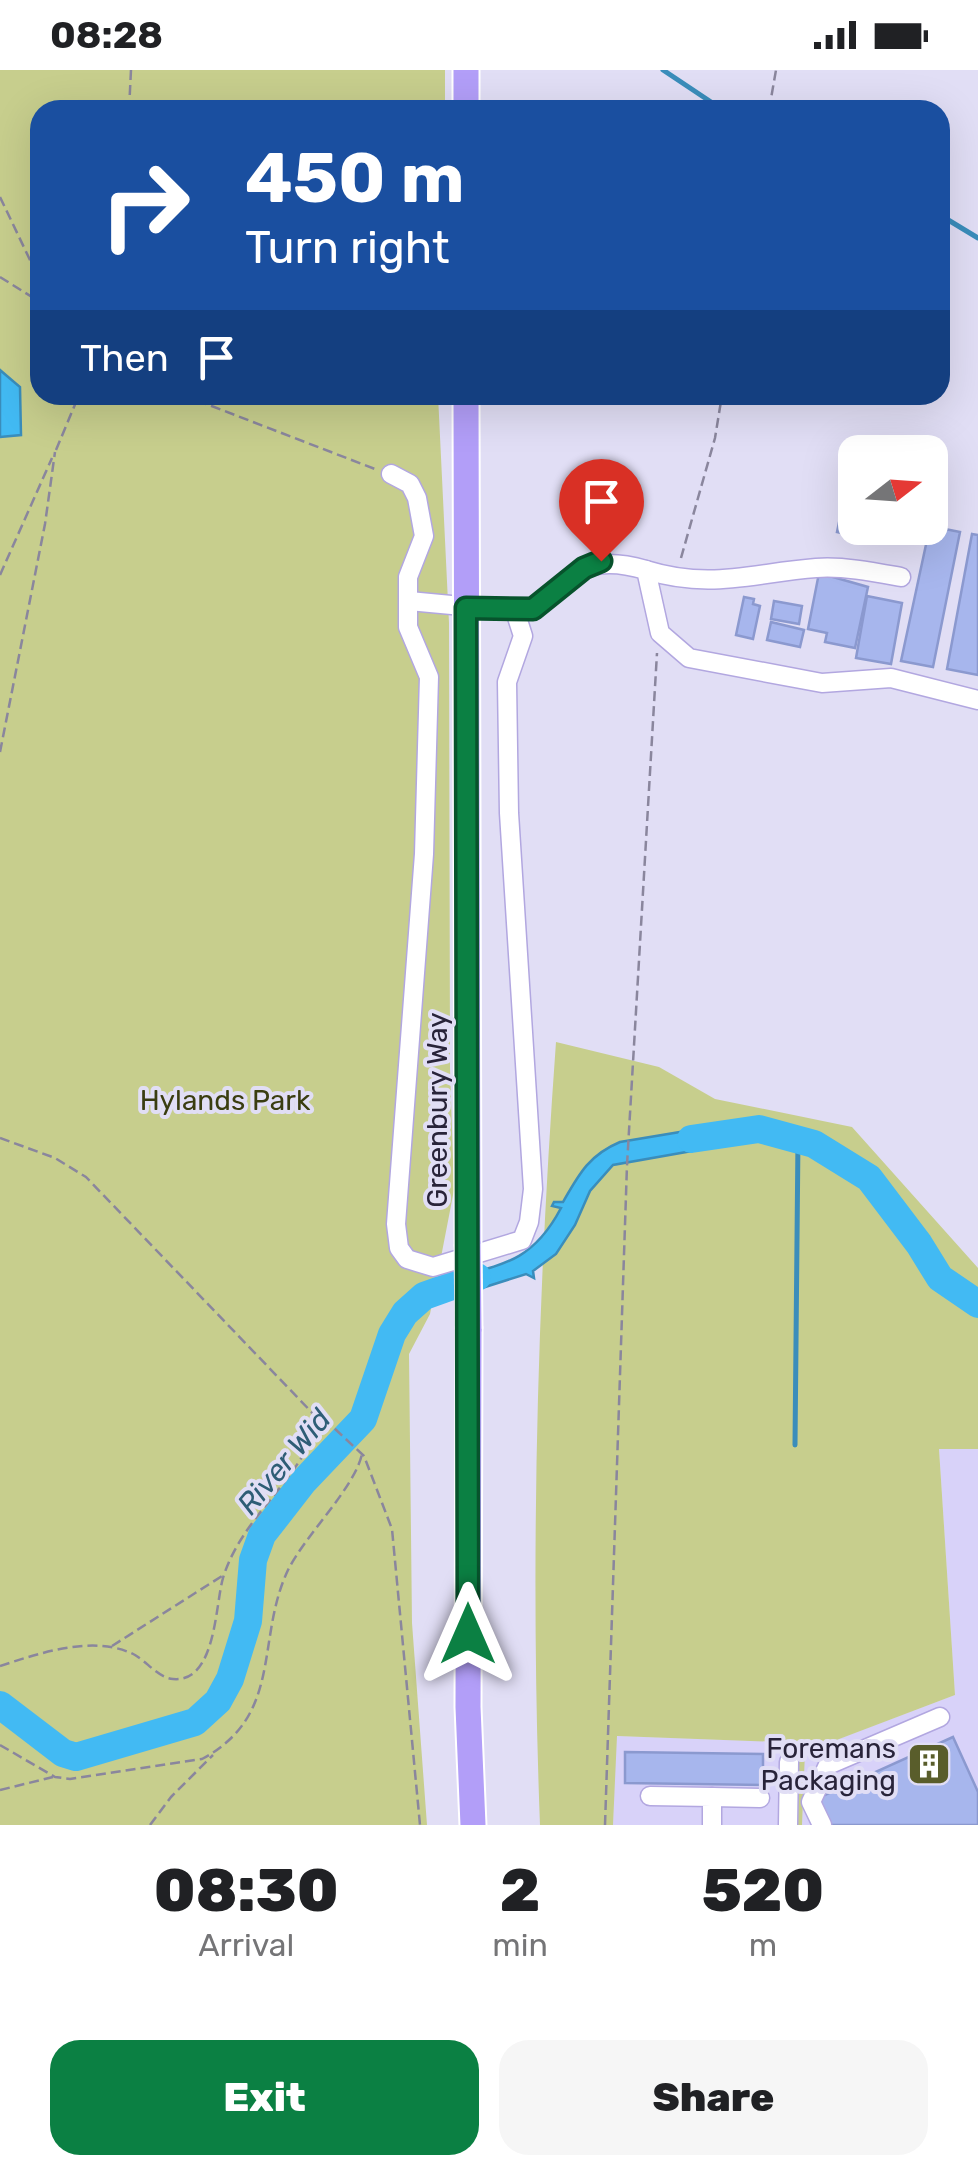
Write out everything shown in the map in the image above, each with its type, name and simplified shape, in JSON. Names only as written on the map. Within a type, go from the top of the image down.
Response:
[{"type":"highway","points":[[466,70],[466,100]]},
{"type":"highway","name":"Greenbury Way","points":[[466,405],[468,1707],[473,1825]]},
{"type":"lane","points":[[391,474],[410,484],[421,516],[424,536],[408,578],[408,626],[430,677],[424,854],[396,1224],[399,1248],[420,1266],[434,1267],[522,1240],[530,1222],[533,1189],[509,812],[506,682],[523,636],[516,611]]},
{"type":"lane","points":[[410,600],[466,608],[533,609],[584,568],[601,561],[675,579],[740,580],[819,568],[901,577]]},
{"type":"lane","points":[[646,570],[660,634],[689,658],[822,683],[891,678],[978,700]]},
{"type":"lane","points":[[822,1825],[811,1802],[828,1765],[940,1717]]},
{"type":"lane","points":[[788,1825],[789,1762]]},
{"type":"lane","points":[[650,1796],[760,1798]]},
{"type":"lane","points":[[712,1797],[712,1825]]},
{"type":"path","points":[[130,100],[131,70]]},
{"type":"path","points":[[772,100],[776,70]]},
{"type":"path","points":[[0,197],[30,261]]},
{"type":"path","points":[[0,277],[30,296]]},
{"type":"path","points":[[0,575],[74,405]]},
{"type":"path","points":[[209,405],[391,474]]},
{"type":"path","points":[[675,579],[715,438],[720,405]]},
{"type":"path","points":[[0,752],[45,524],[55,452]]},
{"type":"path","points":[[605,1825],[626,1165],[660,634]]},
{"type":"path","points":[[0,1138],[55,1158],[86,1178],[322,1422],[362,1454],[392,1530],[420,1825]]},
{"type":"path","points":[[112,1646],[136,1656],[168,1679],[183,1679],[209,1654],[224,1575],[254,1518],[294,1469],[322,1422]]},
{"type":"path","points":[[150,1825],[171,1797],[244,1724],[258,1701],[288,1571],[362,1454]]},
{"type":"path","points":[[0,1666],[42,1652],[112,1646],[224,1575]]},
{"type":"path","points":[[0,1745],[55,1776]]},
{"type":"path","points":[[0,1790],[55,1776],[104,1775],[202,1759],[218,1750]]},
{"type":"shaded area","points":[[939,1449],[978,1449],[978,1825],[802,1825],[804,1752],[955,1695]]},
{"type":"shaded area","points":[[616,1736],[782,1742],[779,1825],[613,1825]]},
{"type":"green space","name":"Hylands Park","points":[[0,70],[445,70],[445,100],[30,100],[30,405],[438,405],[449,623],[454,1190],[430,1314],[409,1354],[412,1623],[427,1825],[0,1825]]},
{"type":"green space","points":[[556,1042],[659,1067],[715,1099],[852,1127],[978,1268],[978,1449],[939,1449],[955,1695],[805,1752],[802,1825],[779,1825],[781,1742],[617,1736],[613,1825],[540,1825],[537,1433]]},
{"type":"water","points":[[0,370],[20,387],[21,435],[0,437]]},
{"type":"water","points":[[722,1125],[726,1145],[613,1165],[590,1191],[556,1254],[533,1271],[534,1278],[526,1274],[444,1300],[442,1280],[512,1260],[538,1241],[561,1208],[552,1206],[554,1202],[563,1202],[586,1166],[609,1147]]},
{"type":"building","points":[[948,530],[960,532],[933,667],[901,661],[926,545],[948,545]]},
{"type":"building","points":[[972,534],[978,535],[978,675],[947,669]]},
{"type":"building","points":[[819,573],[868,587],[855,648],[825,642],[827,633],[808,629]]},
{"type":"building","points":[[867,596],[902,603],[891,664],[856,658]]},
{"type":"building","points":[[744,597],[754,599],[753,604],[760,606],[753,639],[736,635]]},
{"type":"building","points":[[774,601],[802,606],[799,624],[771,619]]},
{"type":"building","points":[[771,622],[804,630],[800,647],[767,640]]},
{"type":"building","name":"Foremans Packaging","points":[[953,1737],[978,1792],[978,1825],[830,1825],[818,1798]]},
{"type":"building","points":[[625,1752],[763,1754],[763,1785],[625,1783]]},
{"type":"waterway","points":[[663,70],[708,100]]},
{"type":"waterway","points":[[950,221],[978,238]]},
{"type":"waterway","name":"River Wid","points":[[691,1139],[759,1129],[814,1144],[869,1178],[940,1278],[978,1304]]},
{"type":"waterway","points":[[795,1445],[798,1138]]},
{"type":"waterway","name":"River Wid","points":[[0,1705],[63,1753],[76,1757],[195,1722],[218,1701],[230,1679],[248,1621],[253,1560],[262,1535],[304,1481],[363,1419],[392,1334],[405,1313],[424,1296],[477,1277]]},
{"type":"place","name":"Foremans Packaging","points":[[929,1764]]},
{"type":"route","points":[[468,1634],[466,608],[533,609],[584,568],[601,561]]}]
